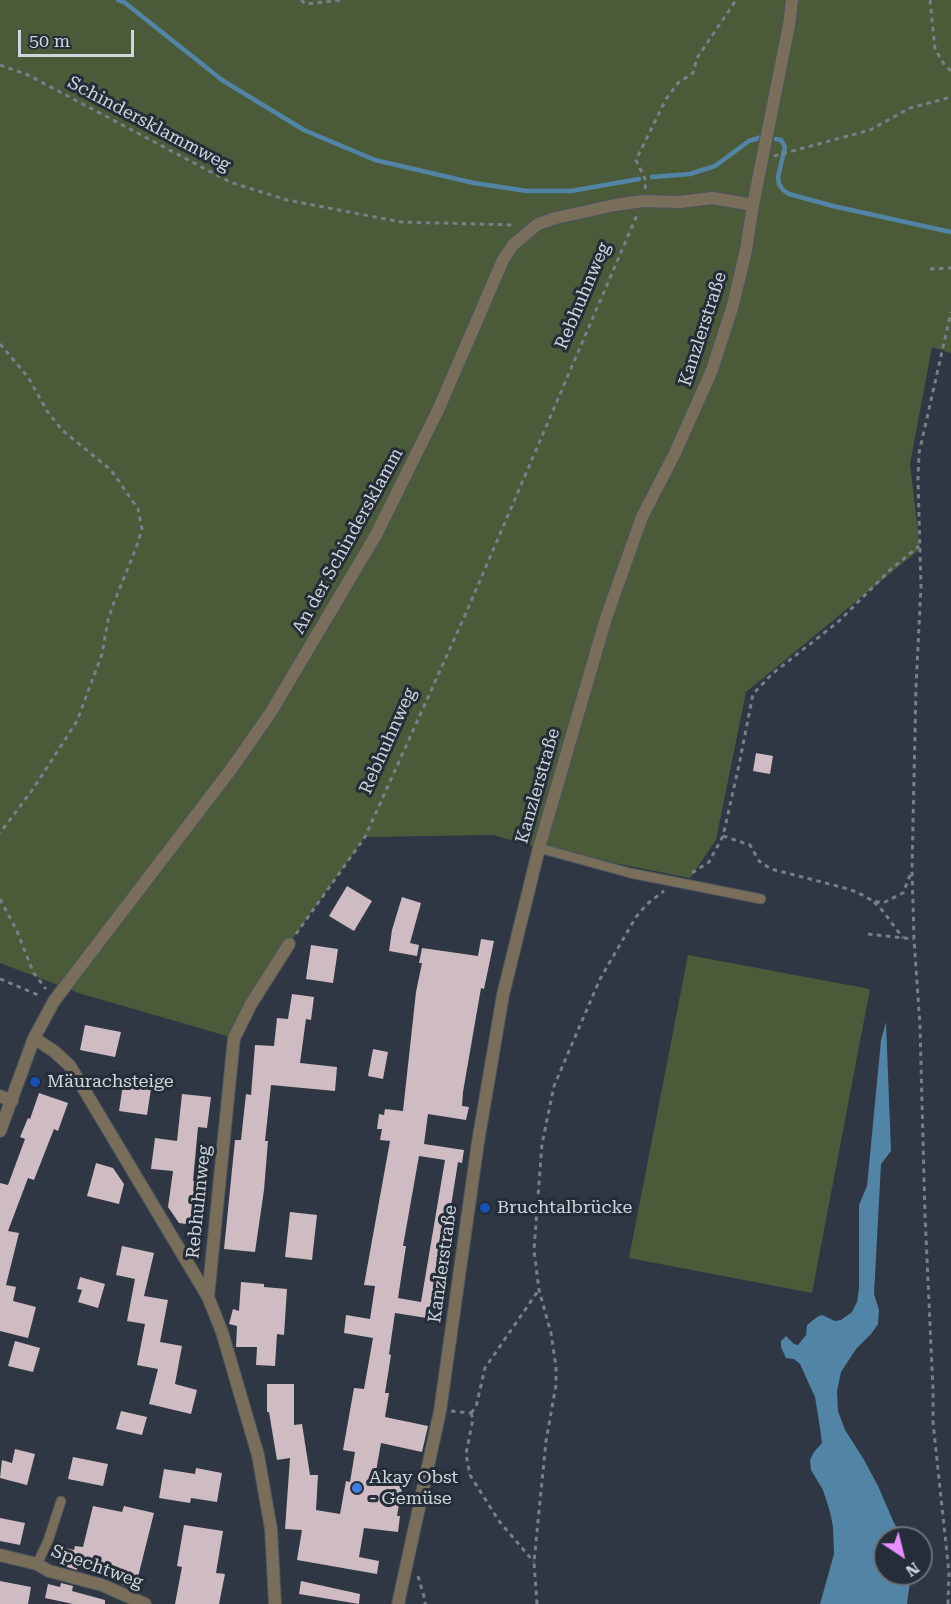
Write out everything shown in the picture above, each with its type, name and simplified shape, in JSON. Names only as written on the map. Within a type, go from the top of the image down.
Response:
[{"type":"street","name":"Kanzlerstraße","points":[[398,1604],[441,1411],[478,1142],[503,995],[539,848],[606,618],[642,517],[675,453],[712,370],[733,305],[746,250],[792,0]]},
{"type":"street","name":"An der Schindersklamm","points":[[0,1131],[6,1098],[54,1001],[225,777],[271,712],[376,535],[439,408],[503,260],[513,245],[538,224],[585,211],[644,201],[679,202],[713,198],[753,205]]},
{"type":"street","name":"Rebhuhnweg","points":[[208,1297],[234,1038],[251,1004],[289,944]]},
{"type":"street","points":[[34,1038],[55,1052],[70,1066],[208,1297],[222,1332],[258,1455],[271,1529],[275,1604]]},
{"type":"street","name":"Spechtweg","points":[[0,1555],[37,1564],[49,1571],[102,1585],[145,1604]]},
{"type":"lane","points":[[539,848],[630,873],[760,899]]},
{"type":"lane","name":"Spechtweg","points":[[37,1564],[48,1541],[61,1501]]},
{"type":"path","points":[[302,0],[306,4],[341,0]]},
{"type":"path","points":[[644,201],[646,181],[636,160],[666,99],[678,83],[693,73],[697,58],[736,0]]},
{"type":"path","points":[[930,0],[934,49],[951,71]]},
{"type":"path","name":"Schindersklammweg","points":[[0,65],[28,75],[230,182],[287,200],[401,222],[538,224]]},
{"type":"path","points":[[781,155],[870,130],[910,108],[951,97]]},
{"type":"path","name":"Rebhuhnweg","points":[[289,944],[365,837],[466,613],[644,201]]},
{"type":"path","points":[[930,269],[951,268]]},
{"type":"path","points":[[948,1604],[949,1573],[933,1422],[920,1026],[912,869],[916,687],[921,587],[919,453],[951,312]]},
{"type":"path","points":[[0,344],[28,378],[47,411],[62,430],[111,470],[138,509],[142,529],[112,604],[102,654],[77,721],[33,789],[0,833]]},
{"type":"path","points":[[537,1604],[534,1563],[546,1440],[555,1403],[556,1367],[551,1333],[539,1290],[534,1250],[542,1144],[554,1086],[600,979],[624,935],[647,904],[709,862],[723,836],[740,765],[753,693],[772,674],[838,622],[890,570],[919,546]]},
{"type":"path","points":[[723,836],[750,845],[759,861],[771,869],[857,892],[873,901],[903,938]]},
{"type":"path","points":[[873,901],[883,903],[903,893],[912,869]]},
{"type":"path","points":[[0,899],[17,931],[33,972],[54,1001]]},
{"type":"path","points":[[868,934],[914,939]]},
{"type":"path","points":[[0,979],[54,1001]]},
{"type":"path","points":[[471,1413],[476,1407],[485,1368],[539,1290]]},
{"type":"path","points":[[441,1411],[471,1413]]},
{"type":"path","points":[[471,1413],[473,1419],[466,1454],[470,1475],[499,1521],[534,1563]]},
{"type":"path","points":[[407,1568],[419,1577],[425,1604]]},
{"type":"green space","points":[[0,0],[951,0],[951,353],[932,347],[910,464],[920,549],[746,692],[716,840],[690,878],[539,848],[493,835],[365,837],[289,944],[234,1038],[82,994],[0,963]]},
{"type":"green space","points":[[688,955],[870,989],[812,1293],[629,1258]]},
{"type":"water","points":[[886,1022],[891,1151],[881,1164],[874,1294],[879,1310],[878,1324],[856,1349],[841,1372],[837,1391],[838,1411],[845,1430],[878,1486],[896,1526],[873,1526],[873,1586],[909,1586],[907,1604],[820,1604],[834,1554],[830,1512],[823,1490],[811,1470],[810,1460],[822,1443],[820,1428],[815,1397],[800,1364],[794,1359],[786,1358],[781,1341],[786,1336],[798,1345],[806,1335],[807,1325],[817,1317],[822,1315],[835,1321],[841,1320],[852,1312],[857,1302],[859,1205],[867,1186],[881,1040]]},
{"type":"building","points":[[756,753],[773,756],[770,774],[753,771]]},
{"type":"building","points":[[347,886],[372,901],[354,931],[329,916]]},
{"type":"building","points":[[402,897],[421,903],[410,943],[419,945],[417,956],[389,951],[392,930]]},
{"type":"building","points":[[481,939],[494,941],[484,989],[481,988],[463,1092],[462,1106],[469,1107],[466,1120],[428,1114],[424,1144],[464,1150],[462,1163],[458,1162],[433,1319],[395,1313],[389,1354],[391,1355],[385,1393],[389,1393],[385,1417],[428,1426],[422,1452],[381,1443],[376,1471],[404,1476],[397,1516],[400,1516],[398,1532],[364,1528],[359,1557],[379,1561],[377,1574],[297,1560],[302,1530],[285,1529],[290,1458],[277,1460],[269,1412],[267,1412],[267,1384],[294,1384],[294,1425],[302,1424],[310,1475],[318,1475],[316,1510],[340,1514],[346,1481],[350,1482],[355,1452],[343,1450],[354,1388],[364,1389],[373,1338],[344,1333],[346,1315],[370,1319],[375,1286],[364,1285],[390,1141],[380,1140],[382,1129],[377,1129],[379,1114],[384,1115],[385,1109],[403,1111],[422,948],[478,956]],"holes":[[[419,1156],[445,1160],[421,1302],[398,1298],[406,1246],[403,1246]]]},
{"type":"building","points":[[311,945],[338,949],[333,983],[306,979]]},
{"type":"building","points":[[292,994],[314,997],[311,1020],[306,1019],[300,1063],[337,1067],[335,1091],[271,1085],[265,1141],[268,1141],[264,1190],[255,1252],[224,1249],[235,1140],[241,1140],[246,1094],[251,1095],[255,1045],[274,1046],[277,1018],[288,1019]]},
{"type":"building","points":[[85,1025],[121,1032],[115,1057],[80,1050]]},
{"type":"building","points":[[373,1049],[388,1052],[383,1079],[368,1076]]},
{"type":"building","points":[[124,1078],[152,1082],[147,1115],[119,1111]]},
{"type":"building","points":[[39,1093],[68,1103],[58,1131],[54,1129],[34,1180],[28,1178],[8,1231],[19,1233],[6,1285],[16,1287],[13,1301],[36,1307],[28,1338],[0,1331],[0,1183],[8,1185],[25,1139],[20,1137],[28,1118],[30,1119]]},
{"type":"building","points":[[182,1094],[211,1097],[207,1128],[198,1127],[193,1181],[205,1183],[199,1226],[179,1223],[168,1207],[173,1171],[151,1169],[155,1138],[177,1141]]},
{"type":"building","points":[[96,1163],[113,1168],[124,1184],[119,1204],[87,1196]]},
{"type":"building","points":[[290,1212],[317,1215],[312,1260],[285,1257]]},
{"type":"building","points":[[122,1246],[154,1253],[144,1296],[168,1300],[160,1342],[182,1346],[175,1384],[197,1390],[191,1414],[149,1404],[158,1369],[137,1365],[145,1324],[127,1321],[135,1279],[116,1275]]},
{"type":"building","points":[[80,1277],[105,1284],[98,1308],[78,1302],[82,1290],[77,1289]]},
{"type":"building","points":[[241,1282],[287,1289],[284,1335],[277,1334],[275,1366],[256,1365],[257,1347],[236,1347],[237,1326],[229,1324],[233,1309],[239,1311]]},
{"type":"building","points":[[15,1341],[40,1348],[33,1372],[8,1366]]},
{"type":"building","points":[[121,1411],[147,1417],[142,1435],[116,1429]]},
{"type":"building","points":[[15,1449],[35,1454],[27,1485],[0,1478],[2,1460],[12,1463]]},
{"type":"building","points":[[73,1457],[108,1464],[103,1486],[68,1479]]},
{"type":"building","points":[[196,1468],[222,1473],[217,1502],[191,1498],[190,1503],[159,1498],[164,1469],[195,1474]]},
{"type":"building","points":[[93,1506],[122,1512],[124,1506],[154,1513],[135,1589],[122,1585],[123,1579],[118,1578],[119,1575],[77,1566],[77,1570],[64,1566],[65,1563],[62,1562],[65,1548],[74,1550],[75,1546],[83,1547]]},
{"type":"building","points":[[0,1518],[25,1523],[20,1545],[0,1541]]},
{"type":"building","points":[[184,1525],[223,1531],[216,1573],[225,1574],[219,1604],[175,1604],[182,1567],[177,1566]]},
{"type":"building","points":[[0,1581],[31,1587],[28,1604],[0,1604]]},
{"type":"building","points":[[301,1581],[360,1594],[359,1604],[299,1594]]},
{"type":"building","points":[[61,1583],[73,1586],[72,1591],[105,1600],[105,1604],[73,1604],[45,1598],[48,1584],[60,1587]]},
{"type":"waterway","points":[[118,0],[124,2],[222,80],[304,130],[375,160],[474,183],[527,191],[571,191],[639,179]]},
{"type":"waterway","points":[[652,177],[690,174],[715,166],[749,141],[762,137]]},
{"type":"waterway","points":[[776,139],[781,140],[785,147],[778,177],[779,184],[789,194],[951,232]]},
{"type":"place","name":"Mäurachsteige","points":[[35,1082]]},
{"type":"place","name":"Bruchtalbrücke","points":[[485,1208]]},
{"type":"place","name":"Akay Obst - Gemüse","points":[[357,1488]]}]
